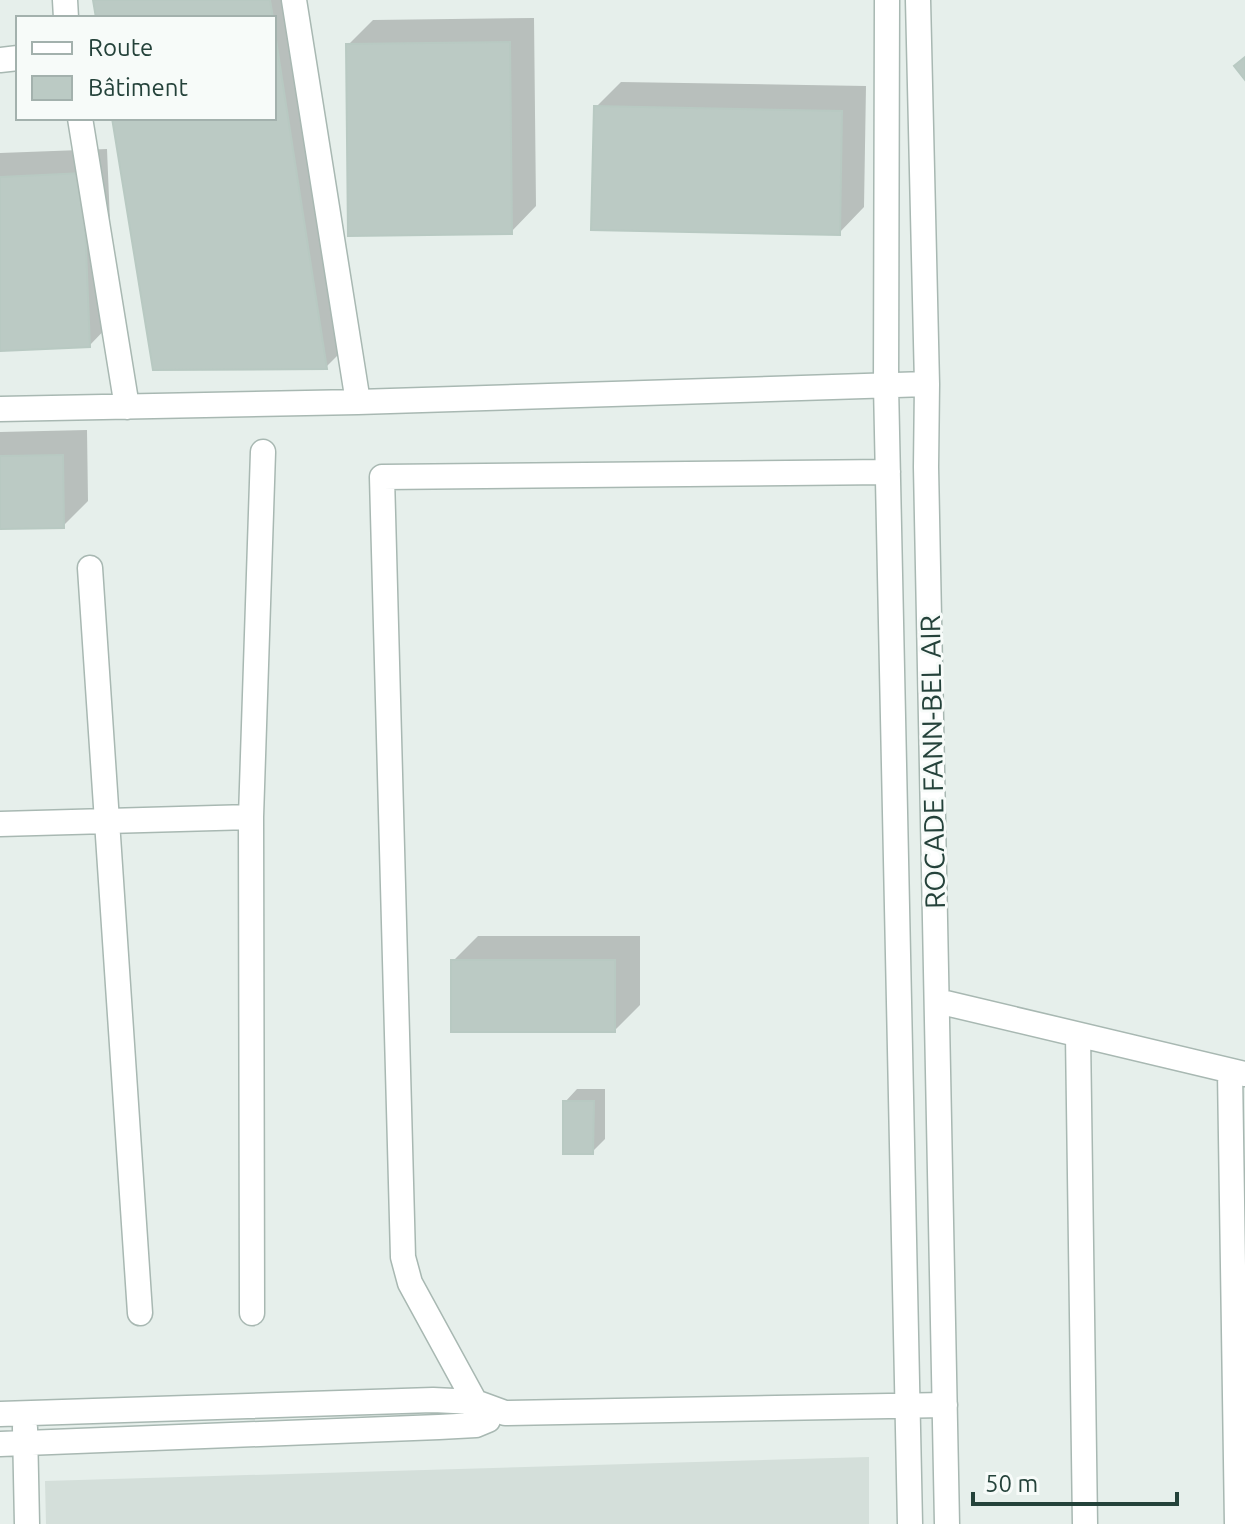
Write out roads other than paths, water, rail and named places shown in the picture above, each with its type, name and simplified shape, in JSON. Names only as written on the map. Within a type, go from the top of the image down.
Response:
[{"type":"street","points":[[294,0],[358,402]]},
{"type":"street","name":"ROCADE FANN-BEL AIR","points":[[887,0],[886,385],[910,1524]]},
{"type":"street","name":"ROCADE FANN-BEL AIR","points":[[918,0],[947,1524]]},
{"type":"street","points":[[80,120],[127,407]]},
{"type":"street","points":[[0,409],[358,402],[927,384]]},
{"type":"street","points":[[252,1313],[251,817],[263,452]]},
{"type":"street","points":[[476,1414],[410,1283],[403,1257],[382,477],[888,472]]},
{"type":"street","points":[[90,568],[140,1313]]},
{"type":"street","points":[[0,824],[251,817]]},
{"type":"street","points":[[937,1001],[1238,1073],[1237,1524]]},
{"type":"street","points":[[1078,1035],[1085,1524]]},
{"type":"street","points":[[0,1414],[433,1400],[476,1414]]},
{"type":"street","points":[[0,1444],[476,1414],[945,1405]]},
{"type":"street","points":[[25,1414],[27,1524]]}]
